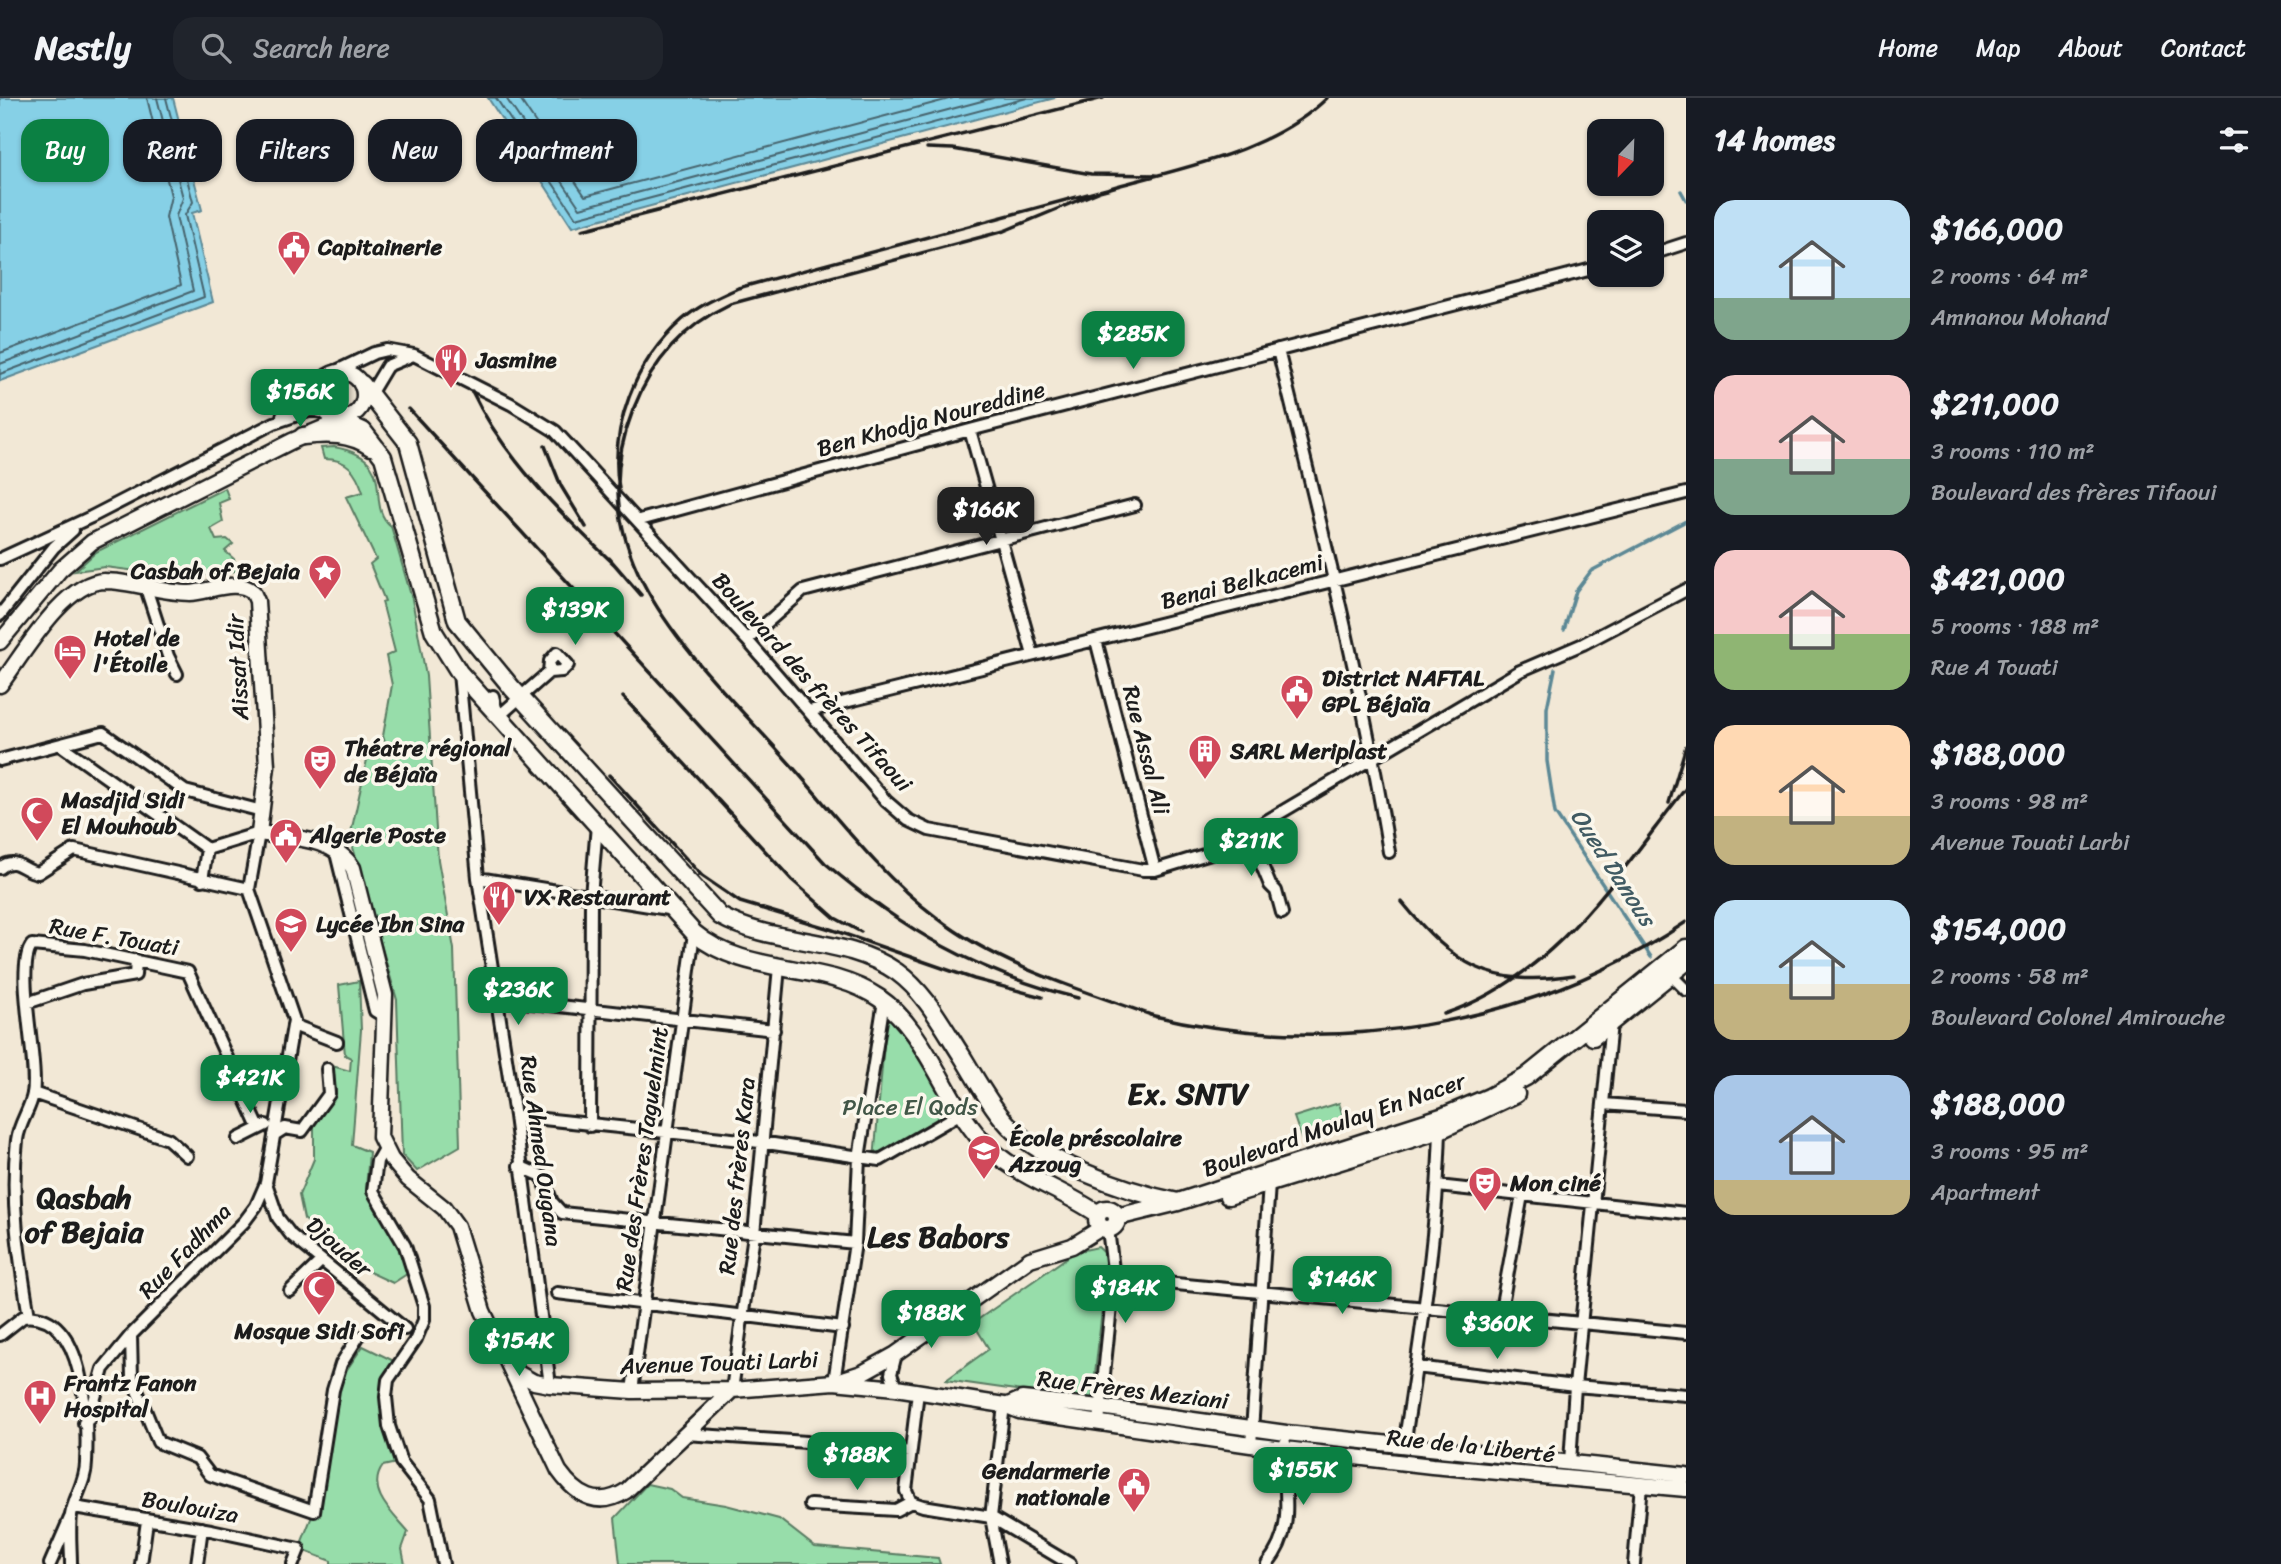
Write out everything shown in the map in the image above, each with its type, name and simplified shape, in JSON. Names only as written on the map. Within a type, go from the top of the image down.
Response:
[{"type":"main road","points":[[0,642],[60,570],[92,542],[298,439],[343,407],[352,374],[327,376],[318,393],[343,407],[408,443],[457,621],[521,697],[720,916],[748,928],[841,950],[895,971],[916,989],[933,1010],[1003,1120],[1039,1150],[1129,1191],[1178,1202]]},
{"type":"main road","points":[[298,439],[343,407]]},
{"type":"main road","points":[[343,407],[383,457],[434,632],[459,672],[695,933],[719,949],[851,985],[884,1001],[908,1028],[981,1140],[1023,1175],[1081,1202],[1108,1221]]},
{"type":"main road","points":[[298,439],[347,436],[370,446],[383,457]]},
{"type":"main road","name":"Aissat Idir","points":[[0,685],[70,594],[80,587],[105,581],[188,593],[239,586],[249,589],[256,597],[267,766],[259,833]]},
{"type":"main road","points":[[259,833],[335,849],[346,857],[355,874],[383,985],[385,1017],[379,1126],[385,1147],[391,1159],[408,1179],[444,1208],[457,1226],[483,1311],[526,1406],[559,1471],[570,1486],[583,1496],[599,1501],[613,1499],[626,1490],[732,1390]]},
{"type":"main road","name":"Boulevard Moulay En Nacer","points":[[1108,1221],[1269,1184],[1440,1130],[1494,1106],[1532,1085],[1611,1023],[1667,971],[1686,948]]},
{"type":"main road","name":"Boulevard Moulay En Nacer","points":[[1108,1221],[1178,1202],[1444,1116],[1489,1097],[1526,1077],[1667,971],[1686,962]]},
{"type":"main road","points":[[1108,1221],[1110,1182]]},
{"type":"main road","name":"Avenue Touati Larbi","points":[[504,1359],[511,1368],[534,1382],[632,1391],[732,1390],[834,1382],[862,1373],[896,1354],[1030,1259],[1072,1246],[1108,1221]]},
{"type":"main road","name":"Rue Frères Meziani","points":[[834,1382],[896,1388],[1006,1405],[1019,1411],[1100,1414],[1253,1427]]},
{"type":"main road","points":[[526,1406],[529,1392],[550,1385]]},
{"type":"main road","name":"Rue Frères Meziani","points":[[1100,1414],[1251,1445]]},
{"type":"main road","name":"Rue de la Liberté","points":[[1253,1427],[1286,1433],[1686,1475]]},
{"type":"main road","name":"Rue de la Liberté","points":[[1251,1445],[1686,1489]]},
{"type":"street","points":[[1664,250],[1686,243]]},
{"type":"street","name":"Ben Khodja Noureddine","points":[[640,520],[970,429],[1587,270]]},
{"type":"street","points":[[1278,350],[1335,581],[1374,757],[1389,852]]},
{"type":"street","name":"Boulevard des frères Tifaoui","points":[[274,422],[327,376],[374,353],[387,351],[414,355],[511,404],[555,430],[640,520],[887,801],[908,820],[929,830],[1155,870],[1214,852],[1520,671],[1583,643],[1686,590]]},
{"type":"street","points":[[0,559],[91,517],[274,422],[343,407],[387,366],[414,355]]},
{"type":"street","points":[[970,429],[1033,656]]},
{"type":"street","name":"Benai Belkacemi","points":[[809,711],[1686,494]]},
{"type":"street","points":[[747,640],[803,592],[1135,505]]},
{"type":"street","points":[[0,615],[54,547],[91,517]]},
{"type":"street","points":[[145,586],[168,656],[177,674]]},
{"type":"street","name":"Rue Assal Ali","points":[[1096,640],[1155,870]]},
{"type":"street","name":"Rue Ahmed Ougana","points":[[459,672],[478,878],[515,1116],[519,1166],[540,1291],[550,1385]]},
{"type":"street","points":[[493,696],[498,717],[549,672]]},
{"type":"street","points":[[503,687],[521,697]]},
{"type":"street","points":[[0,760],[11,755],[62,746],[103,733],[185,791],[262,811]]},
{"type":"street","points":[[62,746],[207,849]]},
{"type":"street","points":[[590,1126],[591,896],[597,825]]},
{"type":"street","points":[[1248,832],[1270,885],[1276,891],[1282,913]]},
{"type":"street","points":[[0,868],[8,862],[14,862],[38,873],[66,852],[81,851],[248,890],[259,833],[207,849]]},
{"type":"street","points":[[202,880],[207,849]]},
{"type":"street","points":[[478,878],[674,910]]},
{"type":"street","name":"Rue Fadhma","points":[[84,1423],[89,1419],[103,1369],[131,1335],[244,1222],[266,1189],[293,1025],[248,890]]},
{"type":"street","name":"Rue des Frères Taguelmint","points":[[632,1391],[695,933]]},
{"type":"street","name":"Rue F. Touati","points":[[27,1003],[27,953],[32,945],[85,950],[188,972],[259,1128]]},
{"type":"street","points":[[29,1316],[16,1234],[15,1195],[17,1138],[33,1093],[27,1003],[109,977],[135,975],[136,960]]},
{"type":"street","name":"Rue des frères Kara","points":[[732,1390],[754,1234],[760,1142],[779,967]]},
{"type":"street","points":[[1667,971],[1686,990]]},
{"type":"street","points":[[498,999],[589,1007],[774,1030]]},
{"type":"street","points":[[834,1382],[855,1243],[859,1158],[884,1001]]},
{"type":"street","points":[[1570,1462],[1611,1023]]},
{"type":"street","points":[[293,1025],[337,1042]]},
{"type":"street","points":[[274,1135],[285,1128],[302,1131],[329,1094],[327,1069]]},
{"type":"street","points":[[33,1093],[169,1139],[187,1156]]},
{"type":"street","points":[[1603,1104],[1686,1110]]},
{"type":"street","points":[[515,1116],[760,1142],[880,1160],[963,1112]]},
{"type":"street","points":[[238,1139],[275,1122]]},
{"type":"street","points":[[1404,1446],[1425,1309],[1438,1186],[1440,1130]]},
{"type":"street","points":[[385,1147],[377,1161],[373,1191],[388,1213],[413,1266],[424,1306],[424,1320],[410,1334],[388,1380],[386,1397],[389,1426],[401,1462],[430,1499],[443,1564]]},
{"type":"street","points":[[519,1166],[542,1176],[552,1202],[562,1213],[855,1243]]},
{"type":"street","points":[[1251,1445],[1269,1184]]},
{"type":"street","points":[[1438,1186],[1686,1213]]},
{"type":"street","name":"Djouder","points":[[266,1189],[278,1218],[291,1235],[410,1334]]},
{"type":"street","points":[[1500,1315],[1522,1195]]},
{"type":"street","points":[[1100,1414],[1114,1278],[1108,1221]]},
{"type":"street","points":[[290,1291],[321,1261]]},
{"type":"street","points":[[1114,1278],[1686,1333]]},
{"type":"street","points":[[556,1293],[843,1328]]},
{"type":"street","points":[[0,1335],[19,1320],[29,1316],[47,1321],[63,1331],[83,1383],[86,1465],[72,1511],[50,1564]]},
{"type":"street","points":[[131,1335],[132,1378],[158,1442],[197,1458],[210,1475],[314,1511],[333,1390],[341,1364],[358,1337]]},
{"type":"street","points":[[896,1354],[891,1374],[896,1388]]},
{"type":"street","points":[[1416,1367],[1575,1386],[1686,1395]]},
{"type":"street","points":[[909,1501],[910,1452],[918,1392]]},
{"type":"street","points":[[1000,1564],[992,1517],[1006,1405]]},
{"type":"street","points":[[1272,1562],[1285,1529],[1288,1492],[1284,1449],[1286,1433]]},
{"type":"street","points":[[685,1434],[807,1442]]},
{"type":"street","points":[[848,1446],[910,1452]]},
{"type":"street","points":[[1634,1564],[1641,1485]]},
{"type":"street","points":[[909,1501],[923,1506],[992,1517],[1070,1564]]},
{"type":"street","points":[[810,1505],[896,1510],[909,1501]]},
{"type":"street","points":[[71,1564],[72,1511]]},
{"type":"street","name":"Boulouiza","points":[[72,1511],[202,1528],[299,1549],[293,1564]]},
{"type":"street","points":[[141,1564],[147,1521]]},
{"type":"street","points":[[197,1564],[202,1528]]},
{"type":"green space","points":[[334,447],[355,453],[367,461],[374,471],[383,517],[391,526],[412,599],[426,676],[438,860],[454,949],[460,1146],[417,1171],[402,1155],[397,1000],[350,837],[368,755],[382,756],[387,749],[383,736],[392,685],[386,656],[395,652],[382,602],[385,601],[370,564],[376,559],[346,497],[363,492],[350,468],[339,461],[324,459],[321,448]]},
{"type":"green space","points":[[225,488],[229,499],[219,503],[223,522],[211,529],[216,540],[227,539],[233,544],[225,551],[234,559],[237,571],[185,577],[105,567],[75,571],[96,552]]},
{"type":"green space","points":[[359,981],[361,1030],[352,1145],[369,1152],[366,1189],[383,1214],[410,1272],[393,1283],[367,1271],[304,1219],[299,1195],[314,1159],[314,1124],[336,1092],[332,1066],[350,1071],[351,1058],[345,1055],[339,985]]},
{"type":"green space","name":"Place El Qods","points":[[887,1009],[958,1120],[874,1160]]},
{"type":"green space","points":[[1339,1103],[1346,1126],[1302,1140],[1294,1117]]},
{"type":"green space","points":[[1098,1247],[1108,1256],[1092,1401],[946,1380],[989,1349],[973,1323],[1075,1252]]},
{"type":"green space","points":[[363,1346],[398,1363],[386,1397],[401,1462],[383,1466],[377,1484],[383,1501],[408,1532],[402,1549],[405,1564],[331,1564],[331,1561],[299,1549],[314,1511],[341,1364],[348,1368]]},
{"type":"green space","points":[[647,1484],[670,1489],[682,1498],[726,1505],[779,1519],[815,1547],[938,1558],[940,1564],[620,1564],[615,1518]]},
{"type":"water","points":[[0,98],[173,98],[178,119],[123,119],[123,182],[195,182],[202,210],[192,213],[213,302],[0,381]]},
{"type":"water","points":[[488,98],[1055,98],[572,227],[543,182],[637,182],[637,119],[502,119]]},
{"type":"waterway","points":[[1681,191],[1686,200]]},
{"type":"waterway","name":"Oued Danous","points":[[1564,630],[1576,591],[1591,571],[1686,521]]},
{"type":"waterway","name":"Oued Danous","points":[[1555,669],[1547,708],[1547,761],[1555,813],[1651,957]]},
{"type":"railway","points":[[582,230],[1103,98]]},
{"type":"railway","points":[[1103,190],[1192,166],[1250,146],[1304,117],[1327,98]]},
{"type":"railway","points":[[927,148],[953,149],[1091,174],[1156,175]]},
{"type":"railway","points":[[619,489],[618,443],[629,397],[639,375],[665,337],[682,320],[702,306],[738,288],[1103,190],[1004,231],[730,304],[698,323],[684,334],[660,361],[633,410],[619,464],[620,514],[633,561],[656,605],[686,647],[896,883],[936,917],[987,950],[1042,976],[1157,1017]]},
{"type":"railway","points":[[472,391],[500,439],[535,484],[614,564]]},
{"type":"railway","points":[[409,409],[825,863],[883,909],[943,946],[1007,976],[1078,998]]},
{"type":"railway","points":[[545,446],[561,486],[586,527]]},
{"type":"railway","points":[[609,558],[641,595]]},
{"type":"railway","points":[[623,697],[792,880],[835,918],[861,932]]},
{"type":"railway","points":[[1669,803],[1686,746]]},
{"type":"railway","points":[[609,775],[702,876],[740,902],[830,929],[974,979],[1042,997]]},
{"type":"railway","points":[[1444,1014],[1483,997],[1519,975],[1551,949],[1581,920],[1608,888],[1686,788]]},
{"type":"railway","points":[[1402,902],[1439,942],[1476,967],[1519,978],[1574,975]]},
{"type":"railway","points":[[1150,1015],[1219,1028],[1288,1034],[1358,1033],[1428,1024],[1496,1009],[1562,987],[1626,958],[1686,922]]},
{"type":"place","name":"Capitainerie","points":[[294,277]]},
{"type":"place","name":"Jasmine","points":[[451,390]]},
{"type":"place","name":"Casbah of Bejaia","points":[[325,601]]},
{"type":"place","name":"Hotel de l'Étoile","points":[[70,681]]},
{"type":"place","name":"District NAFTAL GPL Béjaïa","points":[[1297,721]]},
{"type":"place","name":"SARL Meriplast","points":[[1205,781]]},
{"type":"place","name":"Théatre régional de Béjaïa","points":[[320,791]]},
{"type":"place","name":"Masdjid Sidi El Mouhoub","points":[[37,843]]},
{"type":"place","name":"Algerie Poste","points":[[286,865]]},
{"type":"place","name":"VX Restaurant","points":[[499,927]]},
{"type":"place","name":"Lycée Ibn Sina","points":[[291,954]]},
{"type":"place","name":"École préscolaire Azzoug","points":[[984,1181]]},
{"type":"place","name":"Mon ciné","points":[[1485,1213]]},
{"type":"place","name":"Mosque Sidi Sofi","points":[[319,1317]]},
{"type":"place","name":"Frantz Fanon Hospital","points":[[40,1426]]},
{"type":"place","name":"Gendarmerie nationale","points":[[1134,1514]]},
{"type":"district","name":"Ex. SNTV","points":[[1188,1094]]},
{"type":"district","name":"Qasbah of Bejaia","points":[[84,1215]]},
{"type":"district","name":"Les Babors","points":[[938,1237]]}]
